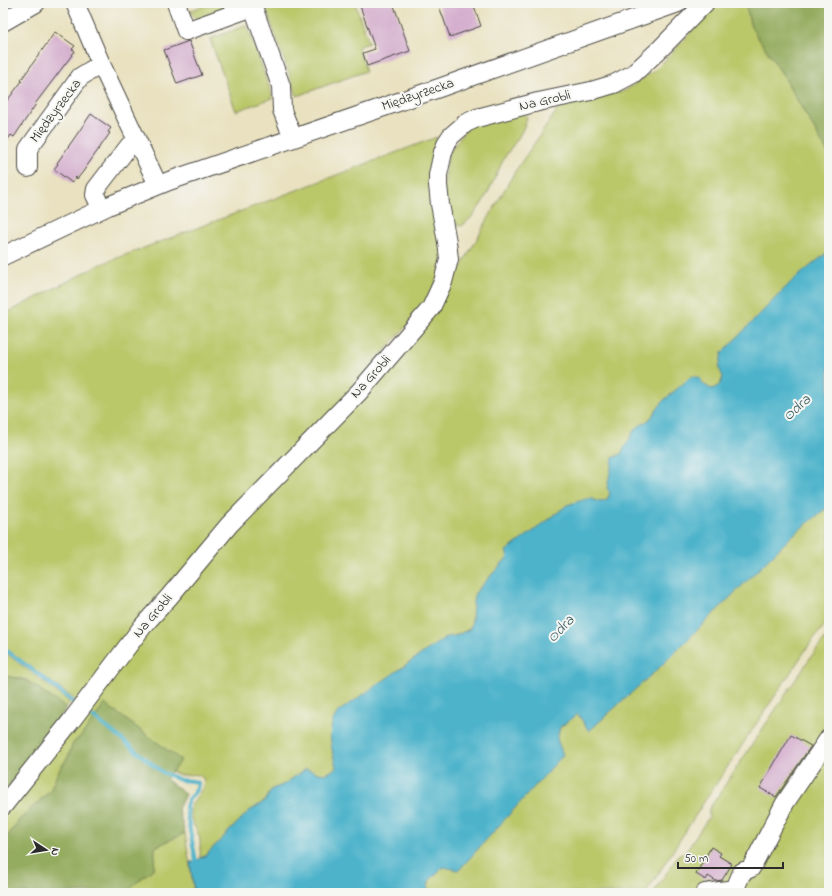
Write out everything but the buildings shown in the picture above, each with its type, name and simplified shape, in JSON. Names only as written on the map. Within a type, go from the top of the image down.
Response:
[{"type":"street","points":[[3,22],[36,3]]},
{"type":"street","points":[[75,3],[158,185]]},
{"type":"street","points":[[176,3],[186,31],[253,5],[281,86],[282,110],[293,138]]},
{"type":"street","name":"Międzyrzecka","points":[[3,256],[102,209],[158,185],[439,88],[678,3]]},
{"type":"street","name":"Na Grobli","points":[[3,806],[143,626],[229,524],[359,392],[431,308],[443,282],[449,259],[440,204],[438,175],[443,152],[451,136],[466,123],[477,118],[538,102],[591,91],[614,84],[633,74],[705,3]]},
{"type":"street","name":"Międzyrzecka","points":[[28,168],[28,150],[80,77],[102,64]]},
{"type":"street","points":[[102,209],[95,194],[96,189],[129,146],[137,141]]},
{"type":"street","points":[[705,893],[735,889],[742,872],[751,868],[785,803],[829,738]]},
{"type":"green space","points":[[211,3],[238,3],[201,19],[196,18],[189,11]]},
{"type":"green space","points":[[264,3],[355,3],[369,43],[358,47],[366,71],[297,96]]},
{"type":"green space","points":[[717,3],[745,3],[751,27],[783,75],[829,155],[829,251],[820,258],[719,368],[723,376],[719,385],[711,389],[703,384],[699,378],[664,400],[650,419],[635,429],[621,454],[613,458],[610,493],[607,500],[601,502],[596,501],[567,505],[547,521],[508,557],[475,593],[470,629],[454,636],[446,637],[399,670],[332,751],[336,767],[329,773],[325,774],[306,769],[283,785],[273,789],[265,801],[248,812],[206,855],[200,858],[200,838],[190,813],[193,801],[204,784],[202,777],[194,774],[180,775],[172,771],[181,760],[81,736],[73,743],[68,757],[58,772],[50,791],[19,820],[3,843],[3,814],[166,607],[440,304],[514,173],[562,103],[625,91],[658,68]]},
{"type":"green space","points":[[745,3],[829,3],[829,155],[783,75],[751,27]]},
{"type":"green space","points":[[247,25],[273,98],[236,111],[210,39]]},
{"type":"green space","points":[[522,111],[527,117],[523,129],[501,164],[483,202],[470,219],[462,226],[454,224],[448,219],[444,189],[448,155],[468,126]]},
{"type":"green space","points":[[437,137],[433,154],[432,185],[444,259],[430,299],[78,702],[3,646],[3,315],[99,265]]},
{"type":"green space","points":[[829,506],[829,620],[811,642],[706,799],[646,893],[427,893],[429,881],[557,739],[560,727],[578,714],[589,731],[793,535]]},
{"type":"green space","points":[[829,634],[829,893],[653,893],[678,856],[685,852],[709,817],[709,809],[810,658]]},
{"type":"green space","points":[[3,651],[70,702],[66,708],[26,680],[3,674]]},
{"type":"green space","points":[[3,674],[26,680],[66,708],[54,728],[3,794]]},
{"type":"green space","points":[[105,704],[181,760],[166,779],[185,794],[178,809],[185,833],[155,847],[154,868],[126,893],[3,893],[3,843],[19,820],[50,791],[58,772],[68,757],[73,743],[81,736]]},
{"type":"green space","points":[[185,833],[194,893],[126,893],[154,868],[155,847]]},
{"type":"water","name":"Odra","points":[[829,251],[829,506],[793,535],[660,667],[589,731],[578,714],[560,727],[557,739],[563,755],[459,870],[443,867],[429,881],[427,893],[194,893],[190,862],[196,861],[206,855],[248,812],[265,801],[272,789],[283,785],[306,769],[325,774],[329,773],[336,767],[331,744],[331,727],[338,712],[446,637],[455,636],[470,629],[475,593],[508,557],[506,551],[567,505],[586,499],[593,499],[601,502],[607,500],[610,493],[607,488],[613,458],[621,454],[635,429],[650,419],[664,400],[692,376],[700,378],[703,384],[711,389],[719,385],[723,377],[719,368],[722,353],[792,281]]},
{"type":"waterway","points":[[3,648],[73,702]]},
{"type":"waterway","points":[[93,717],[162,772],[180,780],[198,783],[197,789],[189,799],[186,806],[196,861],[200,864]]}]
